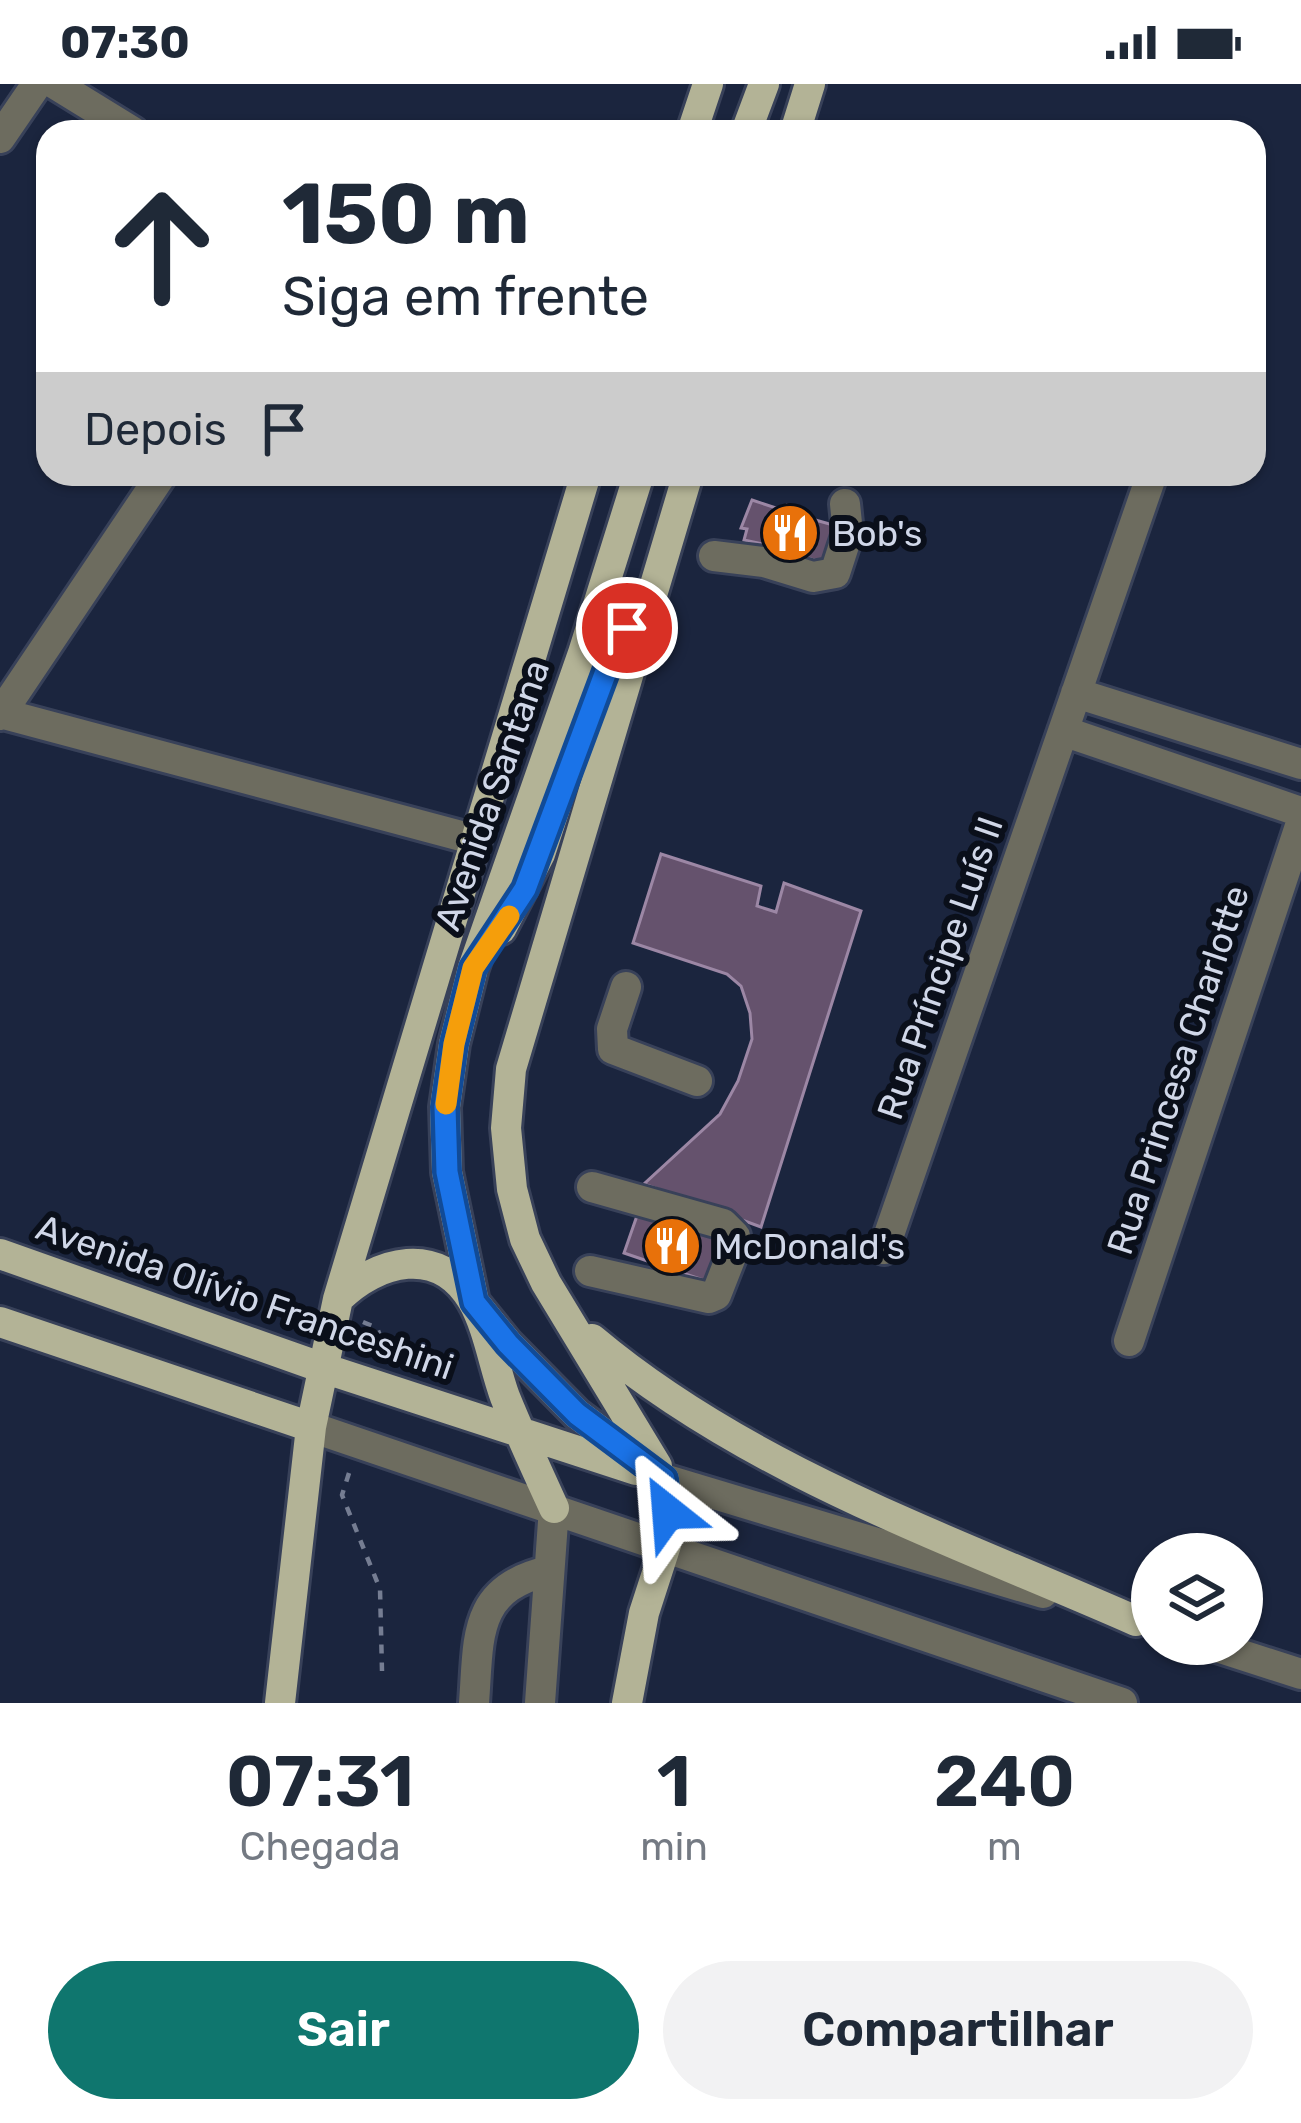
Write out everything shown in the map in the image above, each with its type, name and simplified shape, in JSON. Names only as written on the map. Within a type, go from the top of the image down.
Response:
[{"type":"main road","points":[[696,120],[708,84]]},
{"type":"main road","points":[[748,84],[748,120]]},
{"type":"main road","points":[[750,120],[764,84]]},
{"type":"main road","points":[[799,120],[810,84]]},
{"type":"main road","name":"Avenida Santana","points":[[280,1703],[311,1427],[338,1299],[582,486]]},
{"type":"main road","name":"Avenida Santana","points":[[635,486],[583,653],[473,968],[454,1044],[445,1107],[447,1172],[474,1302],[518,1356],[577,1414],[664,1479]]},
{"type":"main road","points":[[627,1703],[644,1613],[666,1545],[664,1479],[546,1283],[525,1239],[512,1189],[506,1128],[511,1069],[684,486]]},
{"type":"main road","points":[[473,968],[525,889],[608,666],[665,551]]},
{"type":"main road","name":"Avenida Olívio Franceshini","points":[[0,1254],[664,1479]]},
{"type":"main road","points":[[338,1299],[380,1267],[407,1263],[434,1268],[457,1281],[474,1302],[519,1432],[554,1508]]},
{"type":"main road","points":[[0,1322],[311,1427]]},
{"type":"main road","points":[[573,1324],[635,1376],[743,1445],[1131,1617]]},
{"type":"street","points":[[0,138],[37,84]]},
{"type":"street","points":[[55,84],[114,120]]},
{"type":"street","points":[[154,486],[0,714],[476,840]]},
{"type":"street","name":"Rua Príncipe Luís II","points":[[884,1249],[1148,486]]},
{"type":"street","points":[[715,556],[764,562],[813,577],[835,573],[848,533],[845,504]]},
{"type":"street","points":[[1070,712],[1301,764]]},
{"type":"street","points":[[1070,712],[1301,812]]},
{"type":"street","name":"Rua Princesa Charlotte","points":[[1129,1341],[1301,823]]},
{"type":"street","points":[[626,987],[611,1029],[613,1049],[697,1081]]},
{"type":"street","points":[[590,1271],[709,1298],[716,1295],[736,1244],[723,1224],[592,1187]]},
{"type":"street","points":[[311,1427],[1122,1703]]},
{"type":"street","name":"Avenida Olívio Franceshini","points":[[664,1479],[1131,1619]]},
{"type":"street","points":[[540,1703],[554,1508]]},
{"type":"street","points":[[474,1703],[480,1622],[507,1587],[549,1571]]},
{"type":"street","points":[[1263,1662],[1301,1674]]},
{"type":"building","name":"Bob's","points":[[752,500],[785,511],[787,505],[801,509],[801,516],[837,526],[824,563],[794,554],[796,542],[780,537],[777,547],[744,540],[747,529],[741,528]]},
{"type":"building","points":[[661,854],[761,886],[757,906],[776,912],[784,883],[861,911],[761,1227],[644,1184],[720,1114],[738,1081],[752,1039],[741,986],[727,974],[633,943]]},
{"type":"building","name":"McDonald's","points":[[639,1210],[721,1239],[706,1281],[624,1253]]},
{"type":"slow traffic","points":[[446,1104],[454,1044],[473,968],[509,916]]},
{"type":"place","name":"Bob's","points":[[790,533]]},
{"type":"place","name":"McDonald's","points":[[672,1246]]},
{"type":"route","points":[[627,628],[608,666],[525,889],[473,968],[454,1044],[445,1107],[447,1172],[474,1302],[577,1414],[664,1479],[668,1512]]}]
